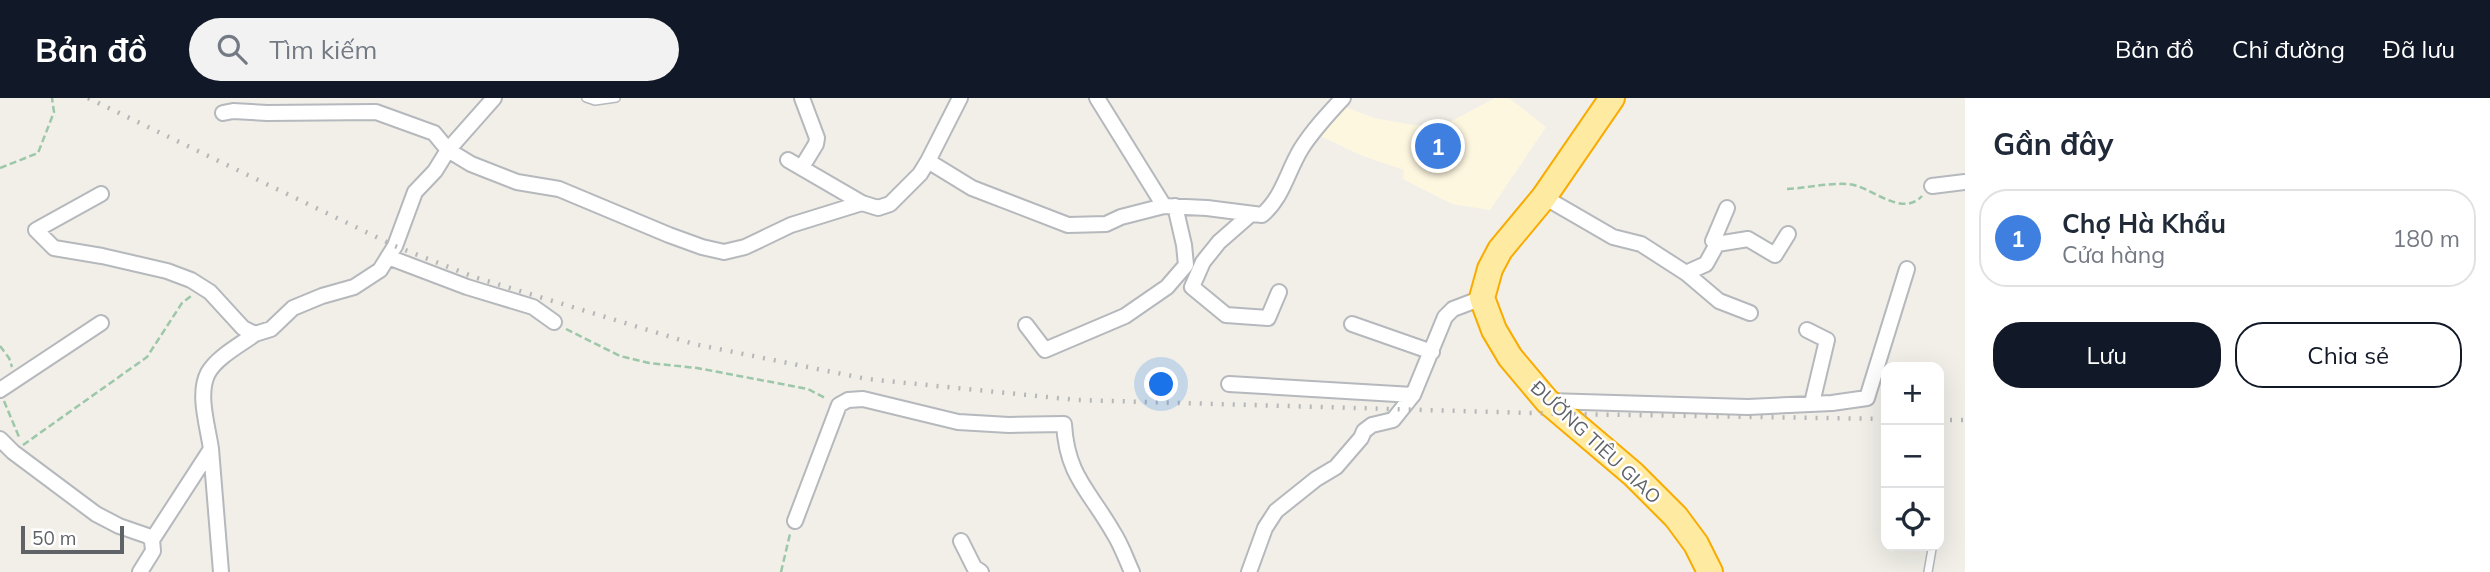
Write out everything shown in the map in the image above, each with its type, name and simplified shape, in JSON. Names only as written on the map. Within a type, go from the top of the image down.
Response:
[{"type":"highway","points":[[1482,298],[1490,268],[1500,250],[1544,197],[1612,98]]},
{"type":"highway","name":"ĐƯỜNG TIÊU GIAO","points":[[1482,298],[1494,330],[1510,357],[1547,401],[1633,474],[1676,517],[1696,544],[1710,572]]},
{"type":"street","points":[[221,572],[211,449],[204,400],[208,374],[214,365],[255,334],[271,329],[293,308],[354,287],[380,270],[401,230],[415,192],[495,98]]},
{"type":"street","points":[[802,98],[817,138],[802,167]]},
{"type":"street","points":[[788,160],[862,204],[878,208],[890,204],[928,161],[960,98]]},
{"type":"street","points":[[1026,325],[1045,350],[1125,316],[1167,287],[1185,265],[1170,206],[1097,98]]},
{"type":"street","points":[[928,161],[972,188],[1068,225],[1106,224],[1121,216],[1170,206],[1262,215],[1274,205],[1300,151],[1318,125],[1343,98]]},
{"type":"street","points":[[223,113],[376,112],[434,133],[448,150],[471,163],[517,182],[559,189],[669,235],[724,252],[746,247],[791,225],[862,204]]},
{"type":"street","points":[[1931,186],[1965,182]]},
{"type":"street","points":[[101,194],[36,230],[54,248],[167,271],[202,287],[210,292],[243,328],[255,334]]},
{"type":"street","points":[[1544,197],[1613,237],[1641,243],[1686,273],[1719,301],[1750,313]]},
{"type":"street","points":[[1717,244],[1713,242],[1727,208]]},
{"type":"street","points":[[1251,214],[1219,242],[1203,262],[1192,287],[1226,315],[1268,317],[1279,292]]},
{"type":"street","points":[[1717,244],[1748,239],[1776,255],[1788,234]]},
{"type":"street","points":[[1686,273],[1706,264],[1717,244]]},
{"type":"street","points":[[388,257],[467,287],[533,307],[554,322]]},
{"type":"street","points":[[1185,257],[1203,262]]},
{"type":"street","points":[[1547,401],[1748,407],[1867,398],[1907,269]]},
{"type":"street","points":[[1249,572],[1265,528],[1276,511],[1316,479],[1336,467],[1364,431],[1372,425],[1392,419],[1413,394],[1445,317],[1453,309],[1482,298]]},
{"type":"street","points":[[6,386],[101,323]]},
{"type":"street","points":[[1352,324],[1432,352]]},
{"type":"street","points":[[1807,330],[1827,340],[1812,403]]},
{"type":"street","points":[[1229,384],[1413,394]]},
{"type":"street","points":[[794,522],[839,405],[848,400],[863,399],[958,422],[1064,424],[1065,449],[1072,467],[1114,533],[1132,572]]},
{"type":"street","points":[[0,439],[23,452],[96,514],[152,540]]},
{"type":"street","points":[[140,572],[153,551],[152,540],[211,449]]},
{"type":"street","points":[[961,541],[974,567],[981,572]]},
{"type":"lane","points":[[586,98],[594,102],[616,98]]},
{"type":"lane","points":[[1928,572],[1932,551]]},
{"type":"path","points":[[0,168],[38,153],[54,112],[51,98]]},
{"type":"path","points":[[1787,189],[1849,184],[1889,201],[1912,203],[1920,199],[1931,186]]},
{"type":"path","points":[[0,346],[9,358],[6,386],[2,396],[23,452],[147,357],[182,303],[202,287]]},
{"type":"path","points":[[554,322],[620,356],[808,389],[839,405]]},
{"type":"path","points":[[781,572],[794,522]]},
{"type":"shaded area","points":[[1495,98],[1509,98],[1546,127],[1490,210],[1452,204],[1403,179],[1404,170],[1363,156],[1320,136],[1345,107],[1374,118],[1413,125],[1444,125]]},
{"type":"railway","points":[[88,98],[395,246],[474,277],[694,344],[867,379],[1077,400],[1565,414],[1881,419]]},
{"type":"railway","points":[[1944,420],[1965,420]]},
{"type":"place","name":"Chợ Hà Khẩu","points":[[1438,146]]}]
